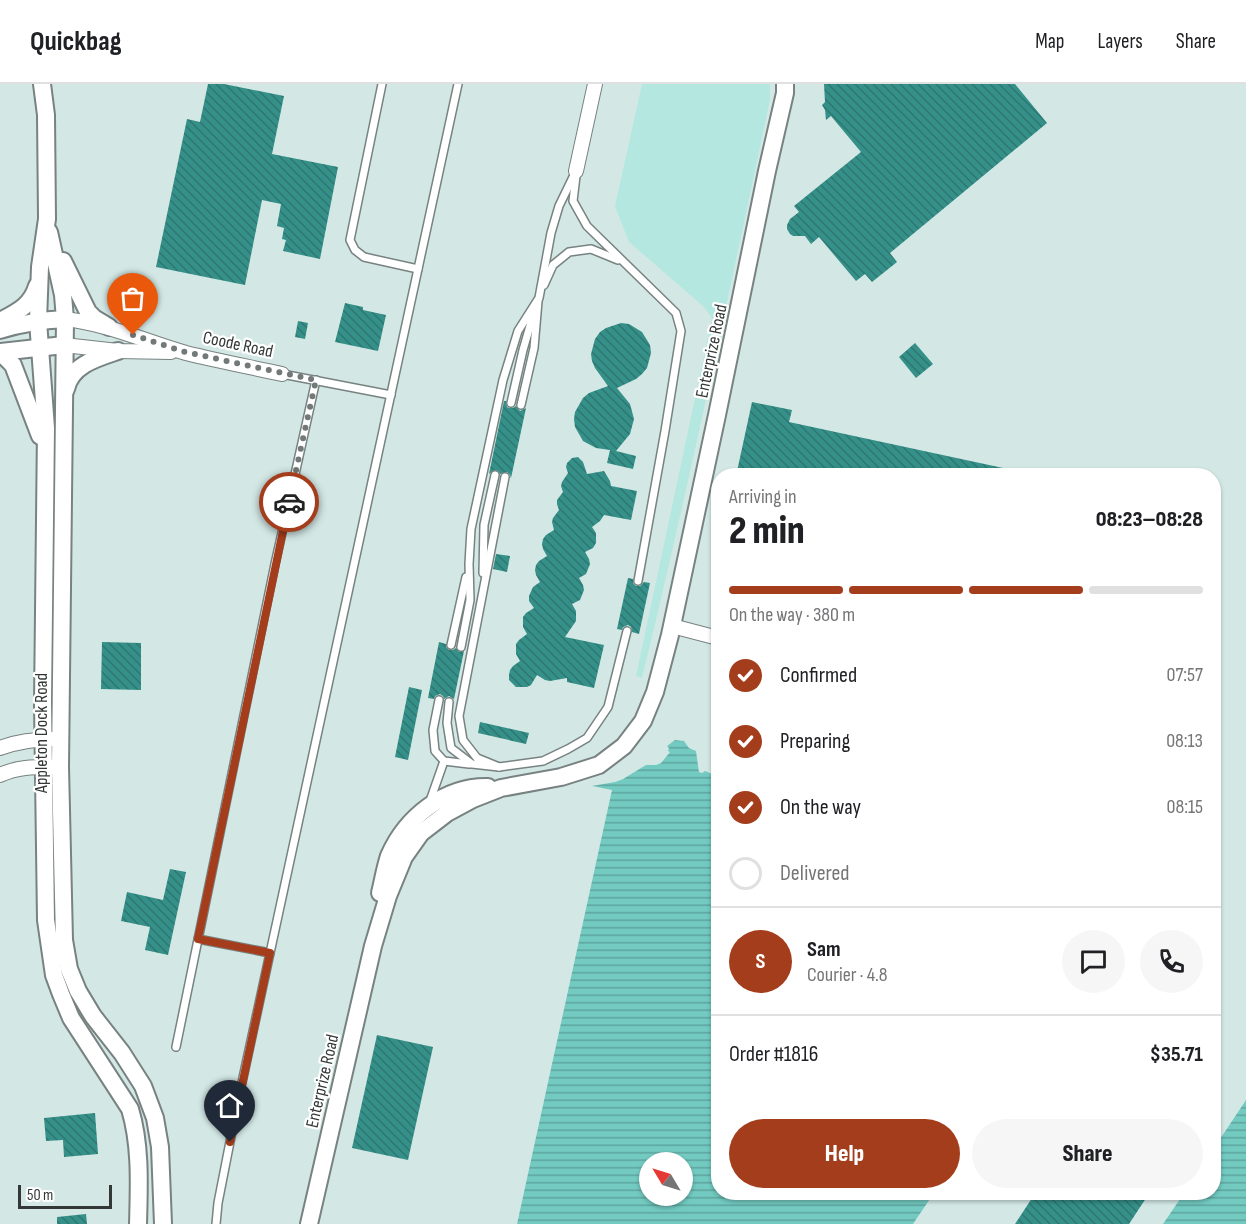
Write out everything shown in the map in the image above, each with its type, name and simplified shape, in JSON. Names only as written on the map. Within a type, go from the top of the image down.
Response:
[{"type":"street","name":"Appleton Dock Road","points":[[42,84],[46,115],[47,222],[39,279],[38,321],[46,428],[52,739],[46,920],[54,975],[71,1018],[130,1109],[138,1154],[138,1224]]},
{"type":"street","points":[[576,171],[595,84]]},
{"type":"street","name":"Enterprize Road","points":[[309,1224],[373,946],[388,896],[404,857],[421,833],[447,813],[501,788],[561,777],[599,765],[624,746],[643,722],[655,692],[672,626],[785,93],[785,84]]},
{"type":"street","name":"Appleton Dock Road","points":[[47,222],[63,295],[65,319],[52,739]]},
{"type":"street","points":[[47,222],[88,312],[109,327]]},
{"type":"street","points":[[0,321],[31,300],[39,279]]},
{"type":"street","name":"Coode Road","points":[[0,330],[38,321],[65,319],[84,321],[185,352],[282,374]]},
{"type":"street","name":"Coode Road","points":[[0,354],[64,345],[117,351],[185,352]]},
{"type":"street","points":[[64,394],[67,383],[83,365],[117,351]]},
{"type":"street","points":[[0,354],[14,365],[40,434],[45,457]]},
{"type":"street","points":[[672,626],[711,636]]},
{"type":"street","points":[[0,748],[16,742],[52,739]]},
{"type":"street","points":[[0,775],[10,770],[26,767],[52,767]]},
{"type":"street","name":"Appleton Dock Road","points":[[52,767],[64,940],[69,969],[78,992],[93,1016],[122,1053],[143,1086],[155,1118],[160,1147],[163,1224]]},
{"type":"street","name":"Enterprize Road","points":[[373,946],[380,894],[389,857],[406,826],[428,806],[454,793],[478,787],[501,788]]},
{"type":"lane","points":[[382,84],[350,240],[355,250],[364,257],[418,269]]},
{"type":"lane","points":[[216,1224],[222,1180],[270,953],[458,84]]},
{"type":"lane","points":[[576,171],[573,201],[587,226],[676,313],[681,331],[666,431],[638,581]]},
{"type":"lane","points":[[521,405],[534,348],[539,298],[551,233],[559,206],[576,171]]},
{"type":"lane","points":[[511,403],[522,350],[539,298],[553,265],[568,252],[591,249],[621,260]]},
{"type":"lane","points":[[461,647],[470,600],[471,529],[503,380],[518,331],[539,298]]},
{"type":"lane","points":[[282,374],[391,395]]},
{"type":"lane","points":[[176,1047],[275,564],[316,380]]},
{"type":"lane","points":[[483,590],[484,525],[495,475]]},
{"type":"lane","points":[[499,767],[477,758],[463,740],[459,716],[505,477]]},
{"type":"lane","points":[[451,645],[469,564]]},
{"type":"lane","points":[[439,700],[433,730],[435,751],[444,761],[499,767],[543,760],[568,750],[587,738],[608,706],[627,631]]},
{"type":"lane","points":[[449,702],[447,723],[451,748],[472,764]]},
{"type":"lane","points":[[428,806],[444,761]]},
{"type":"lane","points":[[198,939],[270,953]]},
{"type":"shaded area","points":[[0,84],[1246,84],[1246,1100],[1221,1138],[1221,468],[711,468],[711,773],[699,772],[696,751],[689,748],[685,742],[675,740],[669,747],[670,752],[661,763],[646,765],[634,774],[615,782],[595,786],[613,789],[517,1224],[0,1224]]},
{"type":"shaded area","points":[[642,84],[770,84],[770,100],[692,462],[642,678],[636,676],[712,318],[704,307],[629,242],[615,206]]},
{"type":"shaded area","points":[[675,740],[684,741],[689,748],[696,751],[699,772],[711,773],[711,1200],[929,1200],[913,1224],[517,1224],[612,790],[592,786],[615,782],[646,765],[661,763],[670,752],[667,746]]},
{"type":"shaded area","points":[[1246,1100],[1246,1224],[1163,1224],[1179,1200],[1221,1200],[1221,1138]]},
{"type":"shaded area","points":[[929,1200],[1179,1200],[1163,1224],[913,1224]]},
{"type":"building","points":[[208,84],[224,84],[284,96],[272,154],[338,167],[320,259],[283,251],[286,240],[282,239],[284,228],[277,226],[281,204],[262,200],[245,285],[156,267],[187,119],[200,122]]},
{"type":"building","points":[[824,84],[1015,84],[1047,123],[890,253],[897,262],[872,282],[865,274],[856,281],[819,237],[811,244],[805,236],[793,236],[787,229],[790,219],[799,212],[794,206],[861,152],[831,116],[826,120],[822,105],[825,102]]},
{"type":"building","points":[[345,303],[386,315],[378,351],[335,342]]},
{"type":"building","points":[[298,321],[308,323],[305,339],[295,337]]},
{"type":"building","points":[[621,323],[629,324],[642,332],[650,345],[651,353],[647,368],[642,374],[617,388],[630,404],[634,419],[630,434],[616,451],[636,456],[633,469],[607,463],[610,450],[596,448],[583,441],[575,427],[574,419],[575,412],[583,398],[589,393],[608,386],[592,361],[591,354],[595,339],[606,328]]},
{"type":"building","points":[[915,343],[933,364],[916,378],[899,357]]},
{"type":"building","points":[[504,401],[509,408],[516,406],[520,411],[526,408],[511,478],[507,472],[500,474],[494,470],[489,474]]},
{"type":"building","points":[[752,402],[792,410],[789,422],[1003,468],[738,468]]},
{"type":"building","points":[[578,457],[583,462],[587,474],[604,471],[611,486],[637,491],[631,520],[604,515],[592,527],[596,533],[596,543],[593,548],[585,552],[590,564],[586,574],[579,578],[584,590],[580,600],[572,604],[576,611],[576,621],[565,637],[604,645],[594,688],[567,682],[567,678],[550,681],[537,675],[531,685],[516,687],[509,680],[509,675],[513,666],[520,661],[516,654],[516,644],[527,634],[523,627],[523,617],[534,608],[529,601],[529,596],[533,587],[540,582],[536,575],[536,565],[547,556],[543,549],[543,539],[554,530],[552,522],[559,510],[557,500],[563,492],[561,486],[568,473],[567,463],[572,458]]},
{"type":"building","points":[[496,554],[510,556],[507,572],[493,569]]},
{"type":"building","points":[[628,578],[633,579],[636,586],[644,582],[650,583],[639,634],[632,632],[628,625],[622,630],[617,629]]},
{"type":"building","points":[[102,642],[141,643],[141,690],[101,689]]},
{"type":"building","points":[[439,642],[446,644],[449,650],[456,648],[459,652],[464,651],[454,699],[449,696],[444,699],[440,694],[434,699],[428,698]]},
{"type":"building","points":[[409,687],[422,690],[408,760],[395,757]]},
{"type":"building","points":[[480,722],[529,733],[526,744],[478,733]]},
{"type":"building","points":[[170,869],[186,872],[168,955],[145,950],[150,927],[121,921],[127,892],[163,900]]},
{"type":"building","points":[[377,1035],[433,1047],[408,1160],[352,1148]]},
{"type":"building","points":[[95,1113],[98,1154],[64,1157],[63,1140],[46,1141],[44,1118]]},
{"type":"building","points":[[1031,1200],[1145,1200],[1129,1224],[1015,1224]]},
{"type":"building","points":[[86,1214],[87,1224],[57,1224],[57,1217]]},
{"type":"way so far","points":[[133,335],[185,352],[316,380],[289,502]]},
{"type":"route","points":[[230,1142],[270,953],[198,939],[289,502]]}]
